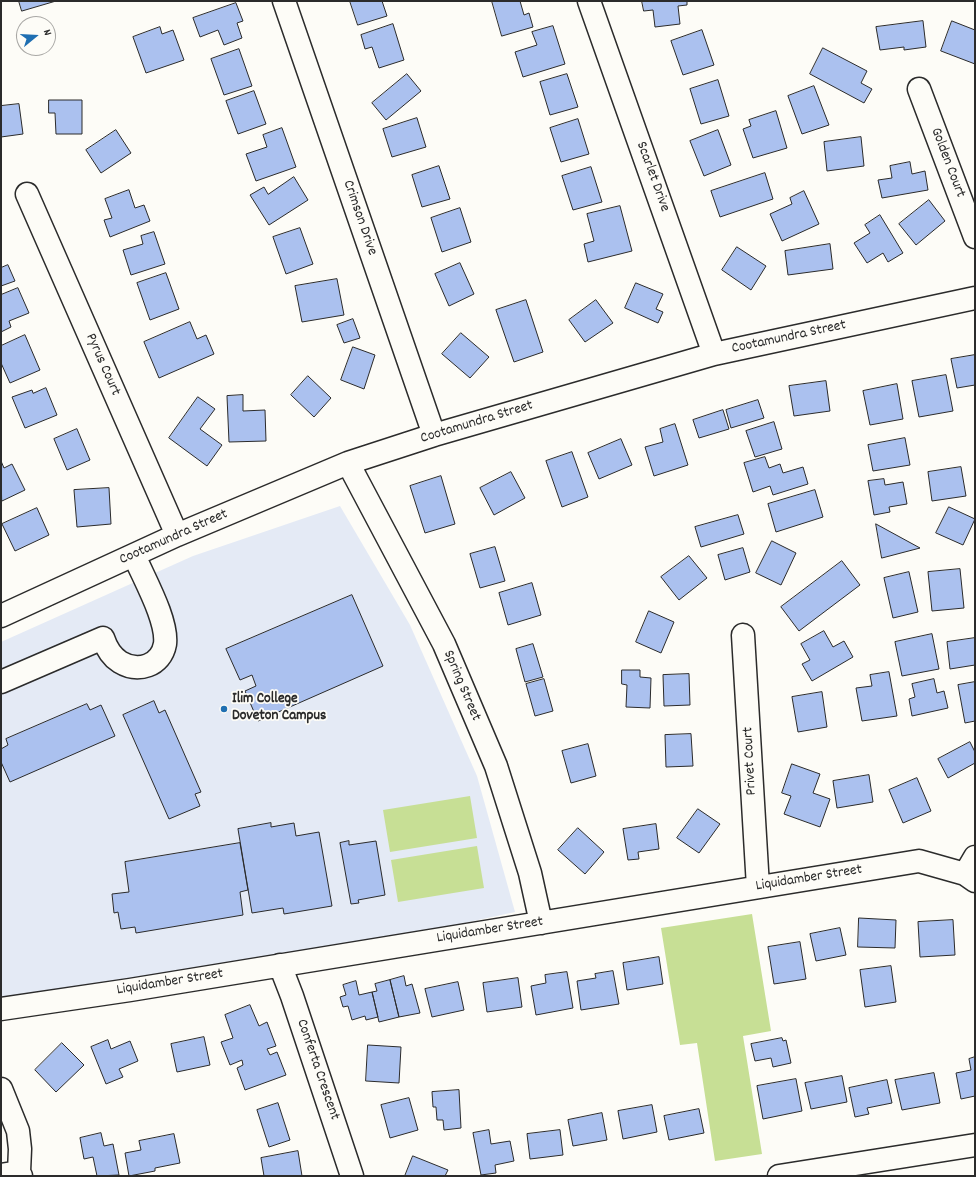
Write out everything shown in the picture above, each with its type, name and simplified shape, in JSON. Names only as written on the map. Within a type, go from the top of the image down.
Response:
[{"type":"street","name":"Crimson Drive","points":[[284,1],[434,435]]},
{"type":"street","name":"Scarlet Drive","points":[[589,1],[714,354]]},
{"type":"street","name":"Golden Court","points":[[919,89],[975,237]]},
{"type":"street","name":"Pyrus Court","points":[[27,194],[177,535]]},
{"type":"street","name":"Cootamundra Street","points":[[1,616],[177,535],[348,464],[434,435],[714,354],[975,298]]},
{"type":"street","name":"Spring Street","points":[[348,464],[444,644],[496,766],[530,873],[541,923]]},
{"type":"street","points":[[1,682],[103,638],[106,647],[119,661],[131,667],[145,667],[154,662],[158,658],[165,644],[165,628],[134,555]]},
{"type":"street","name":"Privet Court","points":[[743,635],[758,887]]},
{"type":"street","name":"Liquidamber Street","points":[[1,1009],[919,861],[972,871]]},
{"type":"street","name":"Conferta Crescent","points":[[280,965],[352,1176]]},
{"type":"street","points":[[1,1089],[18,1131],[20,1149],[14,1174]]},
{"type":"street","points":[[779,1176],[975,1145]]},
{"type":"shaded area","name":"Ilim College Doveton Campus","points":[[340,506],[410,625],[477,776],[515,912],[289,961],[1,1006],[1,642],[193,556]]},
{"type":"green space","points":[[470,796],[477,838],[390,852],[383,810]]},
{"type":"green space","points":[[477,846],[484,888],[398,902],[391,860]]},
{"type":"green space","points":[[752,914],[771,1031],[743,1036],[762,1154],[715,1161],[697,1043],[680,1045],[661,928]]},
{"type":"building","points":[[19,1],[56,1],[22,11]]},
{"type":"building","points":[[350,1],[382,1],[387,16],[358,25]]},
{"type":"building","points":[[492,1],[520,1],[524,15],[529,13],[533,27],[502,36]]},
{"type":"building","points":[[642,1],[687,1],[687,5],[678,6],[680,24],[655,27],[653,10],[644,11]]},
{"type":"building","points":[[236,3],[243,21],[237,23],[242,38],[224,45],[218,30],[200,37],[193,18]]},
{"type":"building","points":[[923,21],[926,47],[904,50],[904,47],[880,50],[876,27]]},
{"type":"building","points":[[952,21],[975,30],[975,64],[941,51]]},
{"type":"building","points":[[393,24],[404,60],[379,68],[372,47],[365,49],[361,35]]},
{"type":"building","points":[[553,26],[565,64],[523,77],[515,52],[537,45],[532,32]]},
{"type":"building","points":[[160,27],[162,34],[173,30],[184,60],[146,73],[133,37]]},
{"type":"building","points":[[702,30],[714,65],[683,75],[671,41]]},
{"type":"building","points":[[823,48],[867,71],[861,83],[872,89],[864,103],[810,74]]},
{"type":"building","points":[[239,49],[252,86],[224,95],[211,59]]},
{"type":"building","points":[[407,74],[421,91],[386,120],[372,103]]},
{"type":"building","points":[[567,74],[578,107],[550,115],[540,82]]},
{"type":"building","points":[[718,80],[729,116],[701,124],[690,89]]},
{"type":"building","points":[[814,86],[829,125],[802,134],[788,96]]},
{"type":"building","points":[[254,91],[266,124],[238,134],[226,101]]},
{"type":"building","points":[[49,100],[82,100],[82,134],[56,134],[55,113],[49,113]]},
{"type":"building","points":[[19,104],[23,134],[1,137],[1,106]]},
{"type":"building","points":[[776,111],[787,148],[753,158],[743,129],[751,126],[749,120]]},
{"type":"building","points":[[417,118],[426,147],[392,157],[383,129]]},
{"type":"building","points":[[578,119],[589,154],[561,162],[550,128]]},
{"type":"building","points":[[282,128],[296,167],[256,181],[246,154],[267,147],[263,135]]},
{"type":"building","points":[[116,130],[131,153],[101,173],[86,150]]},
{"type":"building","points":[[718,130],[731,165],[704,176],[690,141]]},
{"type":"building","points":[[861,137],[864,166],[827,171],[824,142]]},
{"type":"building","points":[[910,162],[912,174],[925,171],[928,190],[882,198],[878,180],[892,178],[890,166]]},
{"type":"building","points":[[439,166],[450,199],[422,207],[412,175]]},
{"type":"building","points":[[591,167],[602,202],[573,210],[562,176]]},
{"type":"building","points":[[765,173],[773,199],[720,217],[711,191]]},
{"type":"building","points":[[294,177],[308,200],[269,225],[250,195],[264,187],[268,194]]},
{"type":"building","points":[[129,190],[135,208],[144,205],[150,221],[110,237],[104,220],[112,218],[105,199]]},
{"type":"building","points":[[804,191],[819,224],[782,241],[770,214],[792,204],[790,198]]},
{"type":"building","points":[[929,200],[945,221],[916,245],[899,224]]},
{"type":"building","points":[[620,206],[632,251],[588,262],[584,244],[594,241],[587,214]]},
{"type":"building","points":[[460,208],[471,242],[442,252],[431,218]]},
{"type":"building","points":[[880,215],[903,253],[888,262],[883,253],[867,263],[854,243],[870,233],[865,225]]},
{"type":"building","points":[[300,228],[313,264],[286,274],[273,237]]},
{"type":"building","points":[[154,232],[165,264],[131,275],[123,250],[143,244],[141,236]]},
{"type":"building","points":[[830,244],[833,269],[788,275],[785,251]]},
{"type":"building","points":[[737,247],[766,266],[751,290],[722,270]]},
{"type":"building","points":[[460,263],[474,294],[449,306],[435,274]]},
{"type":"building","points":[[8,265],[15,281],[1,286],[1,268]]},
{"type":"building","points":[[166,273],[179,309],[150,320],[137,283]]},
{"type":"building","points":[[337,279],[344,315],[302,322],[295,286]]},
{"type":"building","points":[[636,283],[663,294],[656,309],[663,312],[658,323],[625,308]]},
{"type":"building","points":[[18,288],[29,313],[9,321],[11,327],[1,332],[1,295]]},
{"type":"building","points":[[526,300],[543,352],[514,362],[496,310]]},
{"type":"building","points":[[596,300],[613,323],[585,342],[569,320]]},
{"type":"building","points":[[353,319],[360,338],[344,343],[337,325]]},
{"type":"building","points":[[190,322],[197,339],[206,335],[214,354],[159,378],[144,342]]},
{"type":"building","points":[[461,333],[489,357],[470,378],[442,354]]},
{"type":"building","points":[[25,335],[40,370],[10,383],[1,363],[1,346]]},
{"type":"building","points":[[353,347],[375,355],[364,389],[341,380]]},
{"type":"building","points":[[975,355],[975,385],[957,388],[951,359]]},
{"type":"building","points":[[946,375],[953,411],[919,417],[912,381]]},
{"type":"building","points":[[308,376],[331,398],[314,417],[291,395]]},
{"type":"building","points":[[826,381],[830,411],[794,416],[789,386]]},
{"type":"building","points":[[897,384],[903,419],[870,425],[863,391]]},
{"type":"building","points":[[46,388],[57,415],[25,428],[12,397],[32,390],[33,393]]},
{"type":"building","points":[[243,395],[243,411],[265,410],[266,441],[229,442],[227,396]]},
{"type":"building","points":[[198,397],[215,409],[200,429],[222,445],[207,466],[169,438]]},
{"type":"building","points":[[758,400],[764,418],[731,428],[726,410]]},
{"type":"building","points":[[723,410],[729,429],[699,438],[693,420]]},
{"type":"building","points":[[774,422],[782,449],[755,457],[746,431]]},
{"type":"building","points":[[675,424],[688,465],[654,476],[645,447],[663,442],[660,429]]},
{"type":"building","points":[[77,429],[90,460],[67,470],[54,439]]},
{"type":"building","points":[[905,438],[910,465],[873,471],[868,445]]},
{"type":"building","points":[[621,439],[632,465],[599,479],[588,453]]},
{"type":"building","points":[[572,452],[588,497],[562,507],[546,461]]},
{"type":"building","points":[[765,457],[769,468],[780,464],[783,473],[803,467],[808,484],[773,495],[770,486],[753,492],[744,463]]},
{"type":"building","points":[[1,461],[4,468],[12,464],[25,490],[2,501]]},
{"type":"building","points":[[961,467],[966,496],[932,501],[928,472]]},
{"type":"building","points":[[511,472],[525,498],[494,515],[480,488]]},
{"type":"building","points":[[441,476],[455,524],[425,533],[410,486]]},
{"type":"building","points":[[884,479],[885,485],[903,482],[907,504],[889,507],[890,512],[874,515],[868,481]]},
{"type":"building","points":[[109,488],[111,524],[77,527],[74,490]]},
{"type":"building","points":[[815,490],[823,517],[776,532],[768,504]]},
{"type":"building","points":[[949,507],[975,519],[963,545],[936,533]]},
{"type":"building","points":[[37,508],[49,535],[15,551],[2,524]]},
{"type":"building","points":[[738,515],[744,534],[701,547],[695,527]]},
{"type":"building","points":[[876,524],[920,548],[882,558]]},
{"type":"building","points":[[772,541],[796,553],[781,585],[756,573]]},
{"type":"building","points":[[495,547],[505,581],[480,588],[470,554]]},
{"type":"building","points":[[743,548],[750,572],[725,580],[718,555]]},
{"type":"building","points":[[689,556],[707,578],[679,600],[661,577]]},
{"type":"building","points":[[842,561],[860,585],[799,631],[781,607]]},
{"type":"building","points":[[960,569],[964,608],[932,611],[928,572]]},
{"type":"building","points":[[909,572],[918,612],[893,618],[884,578]]},
{"type":"building","points":[[532,583],[541,615],[508,625],[499,593]]},
{"type":"building","points":[[352,595],[383,666],[258,721],[245,691],[256,686],[252,675],[240,680],[226,649]]},
{"type":"building","points":[[649,611],[674,622],[661,653],[636,642]]},
{"type":"building","points":[[824,631],[833,647],[844,641],[853,657],[812,681],[802,664],[810,660],[801,644]]},
{"type":"building","points":[[932,634],[939,669],[902,676],[895,642]]},
{"type":"building","points":[[975,638],[975,665],[950,669],[947,642]]},
{"type":"building","points":[[533,644],[543,677],[525,682],[516,649]]},
{"type":"building","points":[[622,670],[640,670],[640,677],[651,678],[650,708],[626,707],[627,685],[622,684]]},
{"type":"building","points":[[889,672],[897,716],[862,721],[856,688],[872,686],[870,675]]},
{"type":"building","points":[[689,674],[690,705],[664,706],[663,675]]},
{"type":"building","points":[[544,679],[553,711],[535,716],[526,684]]},
{"type":"building","points":[[934,679],[937,693],[944,691],[948,708],[912,716],[909,699],[915,697],[912,684]]},
{"type":"building","points":[[975,682],[975,721],[965,723],[958,685]]},
{"type":"building","points":[[822,692],[827,727],[798,732],[792,697]]},
{"type":"building","points":[[154,701],[159,713],[165,710],[201,792],[195,794],[200,806],[169,819],[123,715]]},
{"type":"building","points":[[87,704],[90,710],[101,705],[115,736],[10,782],[1,762],[1,749],[8,745],[6,739]]},
{"type":"building","points":[[691,734],[693,766],[666,767],[665,735]]},
{"type":"building","points":[[970,742],[975,752],[975,763],[948,778],[938,759]]},
{"type":"building","points":[[588,744],[596,776],[571,783],[562,751]]},
{"type":"building","points":[[792,764],[820,774],[813,793],[830,799],[820,827],[784,814],[791,796],[782,793]]},
{"type":"building","points":[[869,775],[873,802],[837,808],[833,781]]},
{"type":"building","points":[[917,778],[931,811],[903,823],[889,790]]},
{"type":"building","points":[[698,809],[720,824],[699,853],[677,838]]},
{"type":"building","points":[[271,823],[271,827],[294,823],[296,836],[319,832],[332,906],[284,914],[283,908],[252,913],[238,829]]},
{"type":"building","points":[[656,824],[659,849],[638,852],[639,859],[628,860],[623,829]]},
{"type":"building","points":[[578,828],[604,852],[585,874],[558,850]]},
{"type":"building","points":[[349,841],[349,845],[376,841],[385,895],[358,900],[359,903],[351,904],[340,843]]},
{"type":"building","points":[[240,843],[248,890],[240,892],[243,915],[136,933],[135,927],[121,929],[118,912],[114,913],[112,894],[129,892],[125,862]]},
{"type":"building","points":[[859,918],[896,920],[895,948],[858,947]]},
{"type":"building","points":[[953,920],[955,955],[920,957],[918,922]]},
{"type":"building","points":[[840,928],[846,955],[816,961],[810,934]]},
{"type":"building","points":[[800,942],[806,979],[774,984],[768,947]]},
{"type":"building","points":[[659,957],[663,984],[627,990],[623,963]]},
{"type":"building","points":[[891,966],[896,1002],[865,1007],[860,970]]},
{"type":"building","points":[[613,971],[619,1004],[581,1010],[577,981],[596,978],[595,974]]},
{"type":"building","points":[[567,972],[573,1008],[536,1015],[531,986],[546,983],[545,975]]},
{"type":"building","points":[[404,976],[406,986],[412,984],[420,1013],[399,1017],[390,980]]},
{"type":"building","points":[[518,978],[522,1007],[487,1012],[483,983]]},
{"type":"building","points":[[390,980],[399,1017],[379,1022],[372,992],[377,991],[375,984]]},
{"type":"building","points":[[356,981],[359,995],[372,992],[378,1017],[366,1020],[365,1016],[352,1020],[348,1006],[343,1007],[340,997],[346,995],[343,985]]},
{"type":"building","points":[[458,982],[464,1010],[432,1017],[425,989]]},
{"type":"building","points":[[250,1005],[259,1026],[267,1022],[276,1046],[267,1049],[270,1055],[277,1052],[286,1075],[245,1090],[237,1068],[243,1065],[242,1060],[230,1065],[221,1042],[233,1038],[225,1015]]},
{"type":"building","points":[[204,1037],[210,1065],[177,1072],[171,1044]]},
{"type":"building","points":[[782,1038],[783,1041],[786,1040],[791,1063],[773,1067],[771,1058],[755,1061],[751,1044]]},
{"type":"building","points":[[108,1040],[111,1049],[130,1041],[138,1061],[119,1069],[123,1077],[106,1084],[91,1047]]},
{"type":"building","points":[[62,1043],[84,1065],[56,1092],[35,1070]]},
{"type":"building","points":[[368,1045],[401,1047],[399,1083],[366,1081]]},
{"type":"building","points":[[975,1057],[975,1096],[961,1099],[956,1073],[971,1070],[969,1059]]},
{"type":"building","points":[[934,1073],[940,1103],[902,1110],[895,1080]]},
{"type":"building","points":[[842,1076],[847,1102],[811,1109],[805,1083]]},
{"type":"building","points":[[796,1079],[802,1111],[763,1119],[757,1086]]},
{"type":"building","points":[[887,1080],[892,1103],[867,1108],[869,1114],[855,1117],[849,1088]]},
{"type":"building","points":[[459,1090],[461,1128],[444,1130],[443,1120],[437,1120],[436,1107],[433,1107],[432,1092]]},
{"type":"building","points":[[409,1098],[418,1130],[390,1138],[381,1105]]},
{"type":"building","points":[[278,1103],[290,1140],[269,1147],[257,1110]]},
{"type":"building","points":[[652,1105],[657,1132],[623,1139],[618,1111]]},
{"type":"building","points":[[699,1109],[704,1133],[669,1140],[664,1116]]},
{"type":"building","points":[[602,1113],[607,1140],[573,1146],[568,1120]]},
{"type":"building","points":[[489,1130],[491,1144],[510,1141],[514,1161],[495,1165],[496,1173],[481,1175],[473,1133]]},
{"type":"building","points":[[560,1130],[563,1155],[530,1159],[527,1134]]},
{"type":"building","points":[[101,1133],[104,1146],[113,1144],[119,1175],[97,1176],[93,1157],[84,1159],[80,1138]]},
{"type":"building","points":[[174,1134],[180,1163],[155,1168],[155,1171],[129,1176],[125,1153],[141,1150],[139,1141]]},
{"type":"building","points":[[298,1151],[302,1176],[264,1176],[261,1158]]},
{"type":"building","points":[[413,1156],[448,1170],[445,1176],[405,1176]]},
{"type":"place","name":"Ilim College Doveton Campus","points":[[224,709]]}]
